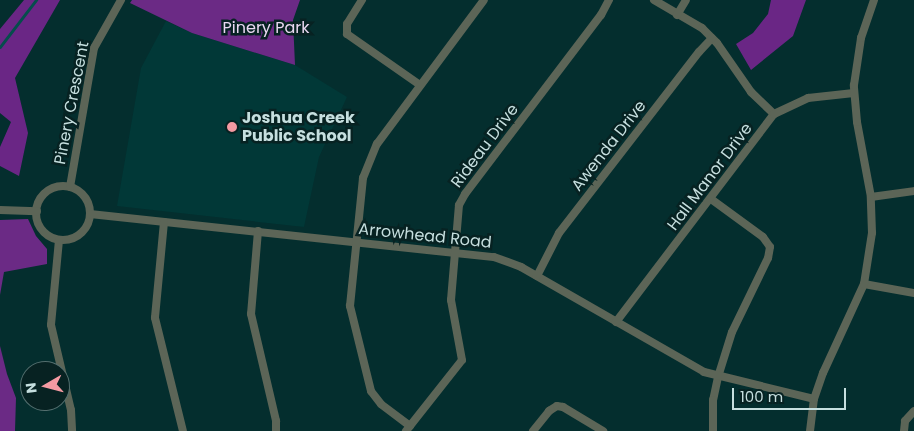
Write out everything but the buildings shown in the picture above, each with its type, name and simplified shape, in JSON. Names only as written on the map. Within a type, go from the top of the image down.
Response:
[{"type":"street","name":"Pinery Crescent","points":[[70,187],[94,48],[120,0]]},
{"type":"street","points":[[362,0],[347,24],[347,34],[350,38],[387,60],[420,85]]},
{"type":"street","points":[[408,428],[381,404],[370,387],[350,302],[366,169],[377,144],[484,0]]},
{"type":"street","name":"Rideau Drive","points":[[408,428],[462,360],[451,300],[459,205],[465,194],[601,15],[609,0]]},
{"type":"street","points":[[654,0],[702,28],[712,38],[751,92],[774,114]]},
{"type":"street","points":[[677,15],[686,0]]},
{"type":"street","points":[[810,431],[814,399],[823,373],[864,284],[872,233],[872,196],[857,122],[854,93],[858,49],[874,0]]},
{"type":"street","name":"Awenda Drive","points":[[537,276],[559,233],[699,52],[712,38]]},
{"type":"street","name":"Hall Manor Drive","points":[[616,322],[774,114],[808,98],[854,93]]},
{"type":"street","points":[[70,187],[77,189],[87,200],[90,214],[84,231],[68,240],[59,240],[52,237],[40,226],[37,211],[42,197],[48,191],[54,188],[70,187]]},
{"type":"street","points":[[872,196],[914,191]]},
{"type":"street","points":[[711,199],[763,237],[770,247],[768,258],[732,332],[718,377],[713,400],[713,431]]},
{"type":"street","points":[[0,210],[37,211]]},
{"type":"street","name":"Arrowhead Road","points":[[90,214],[454,252],[503,260],[537,276],[698,370],[718,377],[814,399]]},
{"type":"street","points":[[164,222],[155,318],[183,431]]},
{"type":"street","points":[[258,232],[251,314],[276,421],[276,431]]},
{"type":"street","points":[[59,240],[51,322],[71,410],[72,431]]},
{"type":"street","points":[[864,284],[914,293]]},
{"type":"street","points":[[533,431],[549,411],[556,406],[563,407],[603,431]]},
{"type":"street","points":[[904,431],[905,421],[914,411]]},
{"type":"shaded area","points":[[24,0],[60,0],[15,78],[28,133],[19,176],[0,166],[0,147],[11,122],[0,113],[0,29]]},
{"type":"shaded area","points":[[771,0],[806,0],[793,36],[751,70],[736,44],[753,33],[768,14]]},
{"type":"shaded area","name":"Joshua Creek Public School","points":[[166,21],[192,33],[295,65],[347,97],[319,157],[304,227],[117,206],[141,68]]},
{"type":"green space","name":"Pinery Park","points":[[132,0],[300,0],[293,20],[295,65],[192,33],[130,3]]},
{"type":"green space","points":[[28,219],[36,236],[47,249],[47,264],[4,272],[0,295],[0,220]]},
{"type":"green space","points":[[0,346],[7,374],[16,398],[15,431],[0,431]]},
{"type":"waterway","points":[[0,47],[36,0]]},
{"type":"place","name":"Joshua Creek Public School","points":[[232,127]]}]
